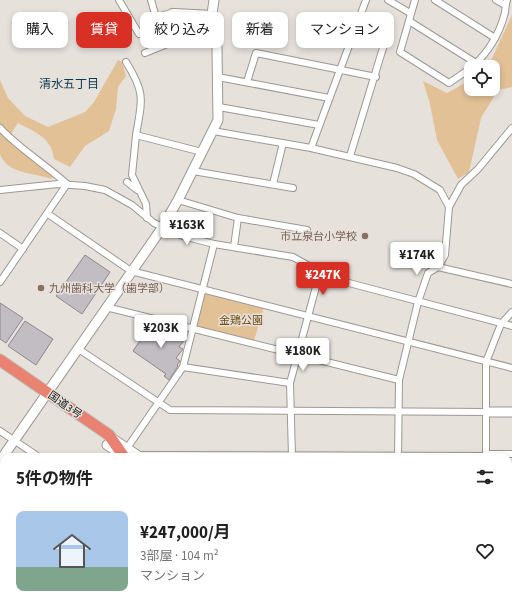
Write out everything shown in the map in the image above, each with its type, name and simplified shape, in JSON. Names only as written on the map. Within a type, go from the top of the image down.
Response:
[{"type":"highway","name":"国道3号","points":[[0,360],[45,395],[108,440],[121,453]]},
{"type":"highway","name":"国道3号","points":[[0,369],[45,395]]},
{"type":"street","points":[[119,0],[138,34],[140,33]]},
{"type":"street","points":[[151,0],[155,12]]},
{"type":"street","points":[[212,12],[214,0]]},
{"type":"street","points":[[311,148],[366,0]]},
{"type":"street","points":[[388,0],[410,13]]},
{"type":"street","points":[[415,0],[410,13],[400,52],[449,83],[464,72]]},
{"type":"street","points":[[435,0],[495,38]]},
{"type":"street","points":[[478,60],[495,38],[505,15],[506,3],[496,0]]},
{"type":"street","points":[[409,21],[464,60]]},
{"type":"street","points":[[145,53],[157,48]]},
{"type":"street","points":[[6,453],[77,348],[162,228],[178,200],[218,120],[218,77],[215,48]]},
{"type":"street","points":[[350,156],[376,77],[384,48]]},
{"type":"street","points":[[248,82],[256,53],[340,68],[376,77]]},
{"type":"street","points":[[126,62],[140,87],[142,104],[136,135],[132,175],[146,204],[147,218]]},
{"type":"street","points":[[218,77],[329,98]]},
{"type":"street","points":[[219,107],[319,125]]},
{"type":"street","points":[[0,128],[22,148],[68,184]]},
{"type":"street","points":[[398,453],[399,380],[418,302],[428,273],[438,266],[445,254],[449,207],[461,185],[478,169],[512,128]]},
{"type":"street","points":[[213,131],[311,148],[397,168],[414,174],[440,190],[449,207]]},
{"type":"street","points":[[136,135],[202,152]]},
{"type":"street","points":[[273,184],[283,143]]},
{"type":"street","points":[[193,171],[293,188]]},
{"type":"street","points":[[127,182],[139,191]]},
{"type":"street","points":[[0,190],[58,184],[68,184],[105,190],[132,205],[162,228],[183,236],[214,244],[293,257],[320,272],[349,282],[418,302],[512,326]]},
{"type":"street","points":[[0,282],[68,184]]},
{"type":"street","points":[[178,200],[238,218],[307,230]]},
{"type":"street","points":[[48,214],[131,271],[512,368]]},
{"type":"street","points":[[234,247],[238,218]]},
{"type":"street","points":[[0,233],[23,249]]},
{"type":"street","points":[[124,453],[183,367],[214,244]]},
{"type":"street","points":[[438,266],[512,284]]},
{"type":"street","points":[[292,453],[290,383],[320,272]]},
{"type":"street","points":[[106,307],[399,380]]},
{"type":"street","points":[[486,453],[486,362],[501,324],[512,312]]},
{"type":"street","points":[[77,348],[170,410],[512,412]]},
{"type":"street","points":[[183,367],[290,383]]},
{"type":"street","points":[[0,431],[33,453]]},
{"type":"green space","points":[[512,15],[512,87],[500,90],[500,60],[491,60]]},
{"type":"green space","points":[[118,60],[122,62],[126,76],[118,87],[116,109],[109,131],[85,146],[70,167],[54,159],[50,146],[42,136],[18,123],[7,140],[54,176],[51,179],[22,172],[9,166],[4,161],[0,154],[0,80],[8,98],[25,116],[48,127],[85,112],[94,102]]},
{"type":"green space","points":[[423,81],[447,93],[464,84],[464,96],[494,96],[481,118],[469,172],[458,179],[437,140],[430,104]]},
{"type":"green space","name":"金鶏公園","points":[[205,293],[264,307],[254,341],[196,327]]},
{"type":"building","points":[[85,255],[110,272],[82,314],[56,296]]},
{"type":"building","points":[[0,303],[23,318],[6,343],[0,339]]},
{"type":"building","points":[[25,321],[53,339],[36,365],[8,346]]},
{"type":"building","points":[[152,323],[164,331],[167,326],[185,339],[179,347],[183,349],[176,358],[180,361],[169,380],[164,376],[166,374],[133,351]]},
{"type":"place","name":"市立泉台小学校","points":[[365,236]]},
{"type":"place","name":"九州歯科大学（歯学部）","points":[[41,288]]},
{"type":"district","name":"清水五丁目","points":[[69,84]]}]
